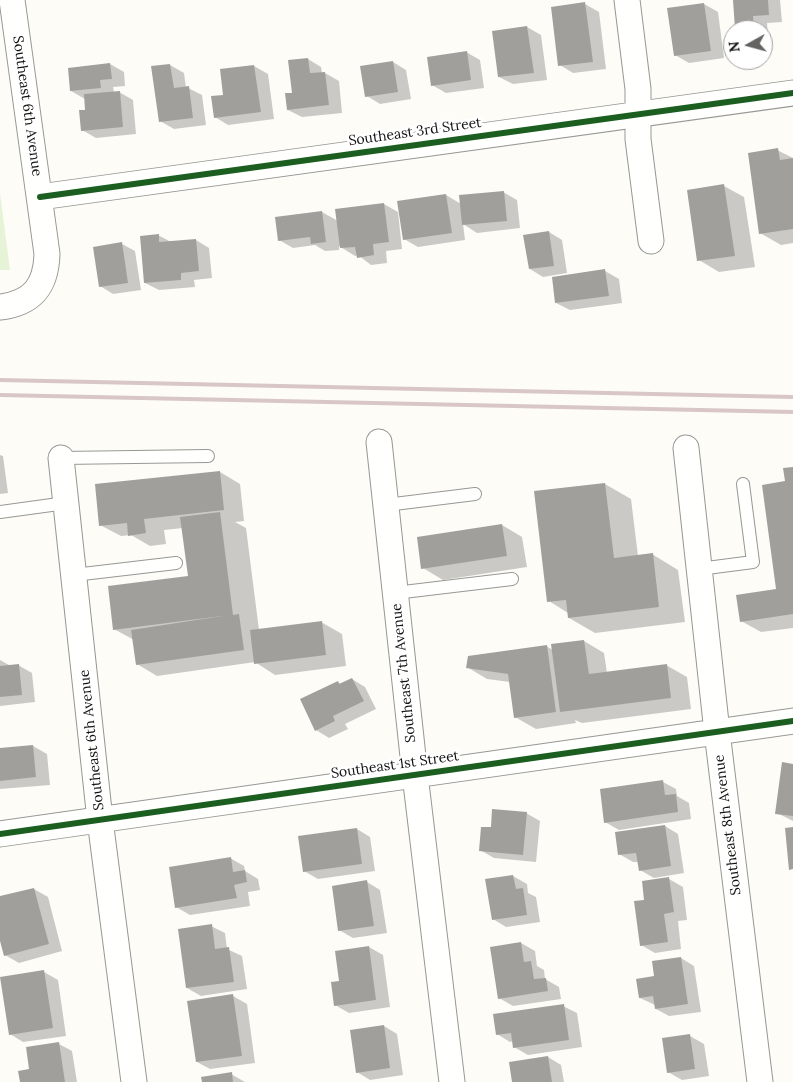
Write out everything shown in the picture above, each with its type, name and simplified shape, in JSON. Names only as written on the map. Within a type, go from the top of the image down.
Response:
[{"type":"street","name":"Southeast 6th Avenue","points":[[0,307],[16,304],[31,296],[41,284],[47,270],[47,254],[40,196],[12,0]]},
{"type":"street","points":[[627,0],[638,89],[638,139],[651,240]]},
{"type":"street","name":"Southeast 3rd Street","points":[[40,196],[793,93]]},
{"type":"street","name":"Southeast 7th Avenue","points":[[379,442],[415,775],[452,1082]]},
{"type":"street","name":"Southeast 8th Avenue","points":[[686,448],[717,732],[760,1082]]},
{"type":"street","name":"Southeast 6th Avenue","points":[[61,458],[100,820],[134,1082]]},
{"type":"street","name":"Southeast 1st Street","points":[[0,834],[793,721]]},
{"type":"lane","points":[[61,458],[208,456]]},
{"type":"lane","points":[[699,569],[753,562],[743,484]]},
{"type":"lane","points":[[386,505],[475,494]]},
{"type":"lane","points":[[0,512],[66,503]]},
{"type":"lane","points":[[74,575],[176,563]]},
{"type":"lane","points":[[395,593],[512,579]]},
{"type":"green space","points":[[0,193],[10,270],[0,270]]},
{"type":"building","points":[[733,0],[768,0],[769,15],[753,16],[753,20],[734,20]]},
{"type":"building","points":[[585,2],[593,62],[558,66],[551,7]]},
{"type":"building","points":[[704,3],[711,51],[674,56],[667,8]]},
{"type":"building","points":[[527,26],[534,73],[498,77],[492,31]]},
{"type":"building","points":[[467,51],[471,80],[431,86],[427,57]]},
{"type":"building","points":[[308,58],[310,73],[325,72],[329,105],[287,110],[285,93],[292,93],[288,60]]},
{"type":"building","points":[[393,61],[398,92],[365,97],[360,66]]},
{"type":"building","points":[[110,63],[112,79],[100,80],[101,88],[70,91],[68,68]]},
{"type":"building","points":[[170,64],[174,88],[189,86],[193,118],[159,122],[151,66]]},
{"type":"building","points":[[254,65],[261,112],[214,118],[211,96],[223,95],[220,69]]},
{"type":"building","points":[[120,91],[123,127],[81,131],[79,110],[85,110],[84,94]]},
{"type":"building","points":[[778,148],[780,160],[793,158],[793,229],[759,234],[748,153]]},
{"type":"building","points":[[724,184],[735,256],[697,261],[687,190]]},
{"type":"building","points":[[504,191],[507,221],[462,225],[459,195]]},
{"type":"building","points":[[446,194],[452,233],[403,240],[397,201]]},
{"type":"building","points":[[384,203],[389,242],[373,244],[374,255],[357,258],[355,247],[340,248],[335,209]]},
{"type":"building","points":[[322,211],[326,242],[311,244],[310,237],[278,241],[275,217]]},
{"type":"building","points":[[549,231],[554,266],[529,269],[523,235]]},
{"type":"building","points":[[159,234],[159,242],[196,239],[199,271],[181,273],[181,280],[144,283],[140,236]]},
{"type":"building","points":[[122,242],[128,283],[99,287],[93,247]]},
{"type":"building","points":[[605,269],[609,296],[555,303],[552,277]]},
{"type":"building","points":[[793,467],[793,614],[740,622],[736,595],[776,589],[762,485],[785,481],[783,468]]},
{"type":"building","points":[[220,471],[224,510],[144,519],[146,533],[128,536],[127,523],[99,526],[95,484]]},
{"type":"building","points":[[605,483],[614,558],[653,553],[659,607],[568,618],[566,600],[547,602],[534,491]]},
{"type":"building","points":[[220,512],[233,615],[239,614],[244,650],[136,665],[131,630],[222,616],[113,630],[108,586],[188,576],[180,517]]},
{"type":"building","points":[[502,524],[507,556],[421,569],[417,537]]},
{"type":"building","points":[[322,621],[326,655],[254,664],[250,630]]},
{"type":"building","points":[[584,640],[589,674],[667,664],[671,698],[560,712],[551,644]]},
{"type":"building","points":[[547,645],[556,712],[514,718],[508,674],[466,668],[468,656]]},
{"type":"building","points":[[19,664],[22,695],[0,697],[0,666]]},
{"type":"building","points":[[352,678],[364,701],[333,716],[335,721],[315,731],[300,699],[338,681],[339,684]]},
{"type":"building","points":[[33,745],[36,777],[0,781],[0,748]]},
{"type":"building","points":[[782,762],[793,764],[793,816],[775,814]]},
{"type":"building","points":[[663,780],[665,795],[676,794],[678,812],[604,823],[600,789]]},
{"type":"building","points":[[492,809],[527,812],[523,855],[479,851],[481,827],[491,827]]},
{"type":"building","points":[[665,825],[671,866],[639,871],[636,853],[618,855],[615,832]]},
{"type":"building","points":[[793,827],[793,869],[789,870],[785,828]]},
{"type":"building","points":[[357,828],[362,864],[303,872],[298,836]]},
{"type":"building","points":[[231,857],[233,872],[245,870],[247,882],[234,885],[237,898],[175,908],[169,867]]},
{"type":"building","points":[[513,875],[516,889],[523,888],[527,915],[492,920],[485,879]]},
{"type":"building","points":[[669,877],[674,912],[664,914],[668,942],[640,946],[634,901],[644,900],[642,881]]},
{"type":"building","points":[[367,880],[374,926],[338,931],[332,886]]},
{"type":"building","points":[[34,888],[49,944],[4,956],[0,941],[0,896]]},
{"type":"building","points":[[212,924],[215,949],[229,947],[234,982],[186,988],[178,929]]},
{"type":"building","points":[[521,942],[524,962],[531,961],[534,979],[546,978],[548,991],[498,999],[490,947]]},
{"type":"building","points":[[369,946],[376,1000],[334,1006],[331,982],[339,981],[335,951]]},
{"type":"building","points":[[681,957],[688,1004],[655,1009],[653,996],[639,998],[636,979],[654,976],[652,961]]},
{"type":"building","points":[[44,970],[53,1028],[9,1035],[0,977]]},
{"type":"building","points":[[233,994],[242,1056],[196,1062],[187,1001]]},
{"type":"building","points":[[564,1004],[569,1040],[513,1048],[511,1033],[496,1035],[493,1014]]},
{"type":"building","points":[[384,1025],[390,1068],[356,1073],[350,1030]]},
{"type":"building","points":[[690,1034],[695,1069],[667,1073],[662,1038]]},
{"type":"building","points":[[59,1042],[65,1082],[20,1082],[18,1071],[29,1069],[26,1047]]},
{"type":"building","points":[[548,1056],[552,1082],[512,1082],[509,1062]]},
{"type":"building","points":[[232,1072],[233,1082],[202,1082],[201,1077]]},
{"type":"railway","points":[[0,380],[793,397]]},
{"type":"railway","points":[[0,395],[793,412]]},
{"type":"cycle path","points":[[40,197],[793,93]]},
{"type":"cycle path","points":[[0,834],[793,721]]}]
